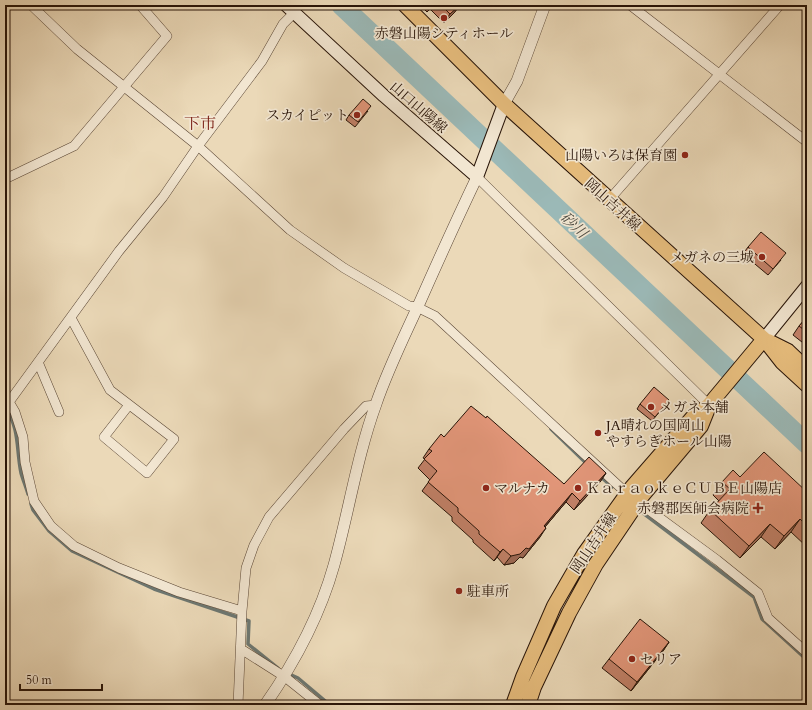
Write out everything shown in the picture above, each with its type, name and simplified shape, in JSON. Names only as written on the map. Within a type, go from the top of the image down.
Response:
[{"type":"main road","name":"岡山吉井線","points":[[405,5],[504,104],[764,339],[709,405],[692,418],[632,487],[584,554],[554,606],[523,677],[513,705]]},
{"type":"main road","name":"山口山陽線","points":[[290,9],[384,96],[478,171]]},
{"type":"main road","points":[[478,171],[504,104]]},
{"type":"main road","points":[[764,339],[807,286]]},
{"type":"main road","points":[[764,339],[788,351],[807,369]]},
{"type":"main road","points":[[764,339],[782,362],[807,385]]},
{"type":"main road","name":"岡山吉井線","points":[[528,705],[534,687],[569,613],[596,564],[642,496],[701,426],[709,405]]},
{"type":"street","points":[[31,5],[77,49],[198,146],[290,230],[344,268],[409,306],[417,307],[435,316],[621,488]]},
{"type":"street","points":[[5,179],[74,146],[167,36],[140,5]]},
{"type":"street","points":[[504,104],[517,81],[545,5]]},
{"type":"street","points":[[630,5],[720,73],[807,142]]},
{"type":"street","points":[[609,200],[780,5]]},
{"type":"street","points":[[242,611],[179,592],[119,568],[74,546],[51,526],[34,502],[25,462],[23,437],[15,412],[7,399],[38,362],[119,251],[163,197],[198,146],[262,61],[290,9]]},
{"type":"street","points":[[265,705],[285,677],[305,640],[325,594],[334,565],[362,451],[376,405],[396,352],[478,171],[709,405]]},
{"type":"street","points":[[71,318],[104,382],[110,390],[174,439],[146,473],[104,437],[129,405]]},
{"type":"street","points":[[38,362],[59,412]]},
{"type":"street","points":[[238,705],[242,611],[246,568],[254,545],[269,517],[344,429],[366,406],[376,405]]},
{"type":"street","points":[[649,510],[717,560],[758,593],[768,618],[807,653]]},
{"type":"street","points":[[240,649],[285,677],[320,705]]},
{"type":"building","points":[[441,5],[460,5],[450,14]]},
{"type":"building","name":"スカイピット","points":[[363,99],[371,106],[358,122],[349,115]]},
{"type":"building","points":[[761,232],[786,253],[773,269],[748,247]]},
{"type":"building","points":[[807,317],[807,332],[799,326]]},
{"type":"building","name":"メガネ本舗","points":[[654,387],[669,400],[655,417],[640,404]]},
{"type":"building","name":"マルナカ","points":[[471,406],[486,418],[487,416],[564,484],[589,457],[606,473],[580,501],[572,493],[544,526],[546,528],[529,549],[526,548],[520,554],[511,556],[503,549],[500,552],[479,534],[479,531],[458,512],[458,508],[428,482],[437,471],[424,459],[432,451],[429,449],[441,434],[444,437]]},
{"type":"building","name":"赤磐郡医師会病院","points":[[764,452],[807,492],[807,526],[800,519],[784,536],[770,524],[749,546],[710,510],[730,489],[722,482],[733,470],[740,477]]},
{"type":"building","name":"セリア","points":[[640,619],[669,642],[637,682],[609,659]]},
{"type":"waterway","name":"砂川","points":[[341,5],[807,444]]},
{"type":"waterway","points":[[5,407],[13,423],[17,439],[19,464],[28,494]]},
{"type":"waterway","points":[[551,429],[588,465]]},
{"type":"waterway","points":[[599,475],[612,487]]},
{"type":"waterway","points":[[31,504],[33,510],[49,531],[72,551],[154,589],[249,621],[248,644],[278,668]]},
{"type":"waterway","points":[[643,513],[754,597],[762,619],[807,660]]},
{"type":"waterway","points":[[287,673],[298,678],[330,705]]},
{"type":"place","name":"赤磐山陽シティホール","points":[[444,18]]},
{"type":"place","name":"スカイピット","points":[[357,115]]},
{"type":"place","name":"山陽いろは保育園","points":[[685,155]]},
{"type":"place","name":"メガネの三城","points":[[762,257]]},
{"type":"place","name":"メガネ本舗","points":[[651,407]]},
{"type":"place","name":"JA晴れの国岡山 やすらぎホール山陽","points":[[598,433]]},
{"type":"place","name":"マルナカ","points":[[486,488]]},
{"type":"place","name":"ＫａｒａｏｋｅＣＵＢＥ山陽店","points":[[578,488]]},
{"type":"place","name":"赤磐郡医師会病院","points":[[758,508]]},
{"type":"place","name":"駐車所","points":[[459,591]]},
{"type":"place","name":"セリア","points":[[632,659]]},
{"type":"district","name":"下市","points":[[200,123]]}]
